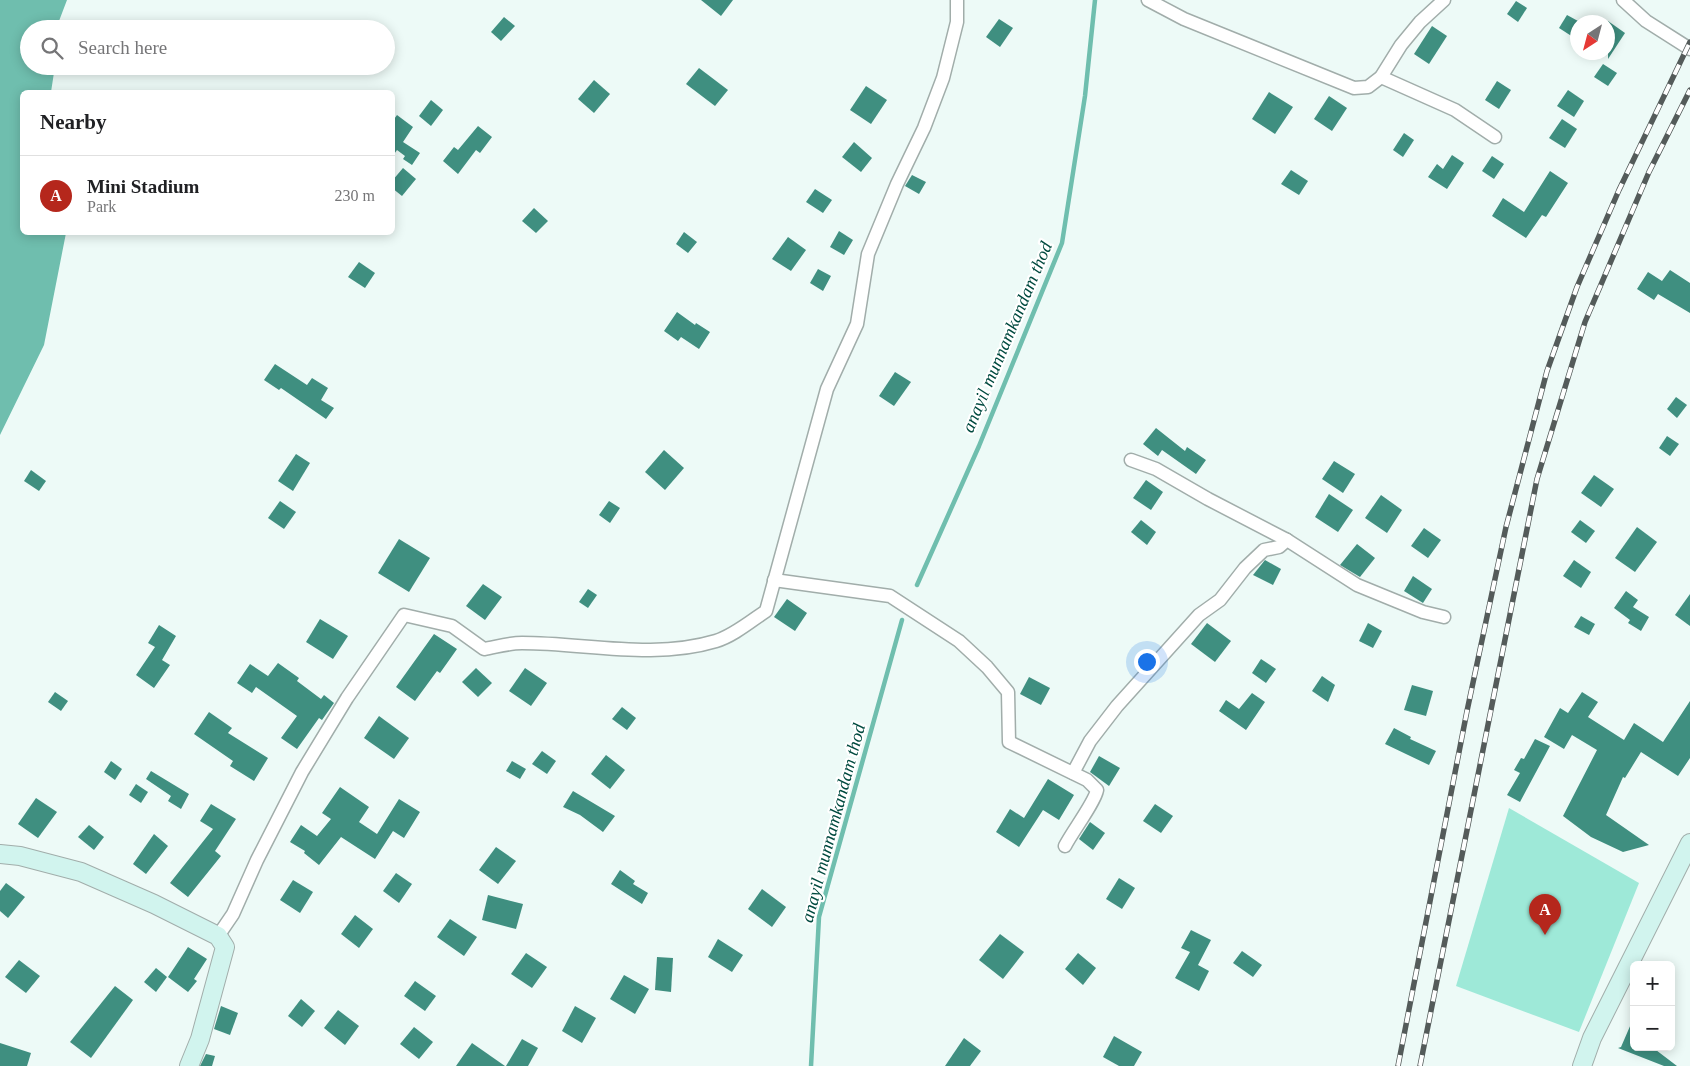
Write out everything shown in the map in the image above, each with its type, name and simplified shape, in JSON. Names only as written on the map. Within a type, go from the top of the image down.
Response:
[{"type":"main road","points":[[1582,1066],[1592,1038],[1690,843]]},
{"type":"main road","points":[[0,854],[20,856],[81,872],[154,904],[218,936],[225,947],[200,1039],[189,1066]]},
{"type":"street","points":[[218,936],[233,914],[257,860],[302,772],[347,698],[404,615],[452,626],[484,649],[520,643],[636,650],[673,649],[718,641],[766,611],[827,389],[857,324],[868,254],[897,184],[924,128],[943,78],[957,22],[957,0]]},
{"type":"street","points":[[1148,0],[1184,19],[1354,88],[1368,88],[1381,77],[1401,44],[1420,22],[1444,0]]},
{"type":"street","points":[[1623,0],[1646,21],[1690,49]]},
{"type":"street","points":[[1381,77],[1455,110],[1495,137]]},
{"type":"street","points":[[1131,460],[1156,469],[1208,499],[1287,540],[1357,585],[1423,612],[1444,617]]},
{"type":"street","points":[[1074,773],[1090,742],[1117,706],[1199,615],[1220,600],[1245,568],[1264,550],[1279,547],[1287,540]]},
{"type":"street","points":[[774,580],[890,596],[959,641],[988,668],[1008,692],[1009,742],[1087,780],[1097,790],[1096,799],[1088,806],[1065,846]]},
{"type":"shaded area","points":[[0,0],[67,0],[59,20],[20,20],[20,75],[54,75],[51,90],[20,90],[20,235],[66,235],[44,345],[0,435]]},
{"type":"shaded area","points":[[1509,808],[1639,883],[1579,1032],[1456,986]]},
{"type":"building","points":[[701,0],[733,0],[721,16]]},
{"type":"building","points":[[1516,1],[1527,8],[1518,22],[1507,14]]},
{"type":"building","points":[[1567,15],[1570,17],[1570,35],[1559,28]]},
{"type":"building","points":[[504,17],[515,26],[501,41],[491,32]]},
{"type":"building","points":[[999,19],[1013,28],[1000,47],[986,37]]},
{"type":"building","points":[[1432,26],[1447,36],[1429,64],[1414,54]]},
{"type":"building","points":[[1615,26],[1625,33],[1615,48]]},
{"type":"building","points":[[1603,64],[1617,73],[1608,86],[1594,77]]},
{"type":"building","points":[[699,68],[728,90],[715,106],[686,84]]},
{"type":"building","points":[[594,80],[610,94],[594,113],[578,99]]},
{"type":"building","points":[[1497,81],[1511,90],[1499,109],[1485,100]]},
{"type":"building","points":[[866,86],[887,100],[871,124],[850,110]]},
{"type":"building","points":[[1568,90],[1584,101],[1574,117],[1557,106]]},
{"type":"building","points":[[1269,92],[1293,107],[1275,134],[1252,119]]},
{"type":"building","points":[[1329,96],[1347,108],[1332,131],[1314,119]]},
{"type":"building","points":[[431,100],[443,110],[431,126],[419,116]]},
{"type":"building","points":[[397,115],[413,127],[403,142],[420,153],[412,165],[403,159],[405,156],[397,150],[395,153],[395,118]]},
{"type":"building","points":[[1562,119],[1577,129],[1565,148],[1549,138]]},
{"type":"building","points":[[478,126],[492,137],[480,153],[476,150],[458,174],[443,161],[454,147],[458,150]]},
{"type":"building","points":[[1404,133],[1414,140],[1403,157],[1393,150]]},
{"type":"building","points":[[854,142],[872,158],[861,172],[842,157]]},
{"type":"building","points":[[1452,155],[1464,163],[1447,189],[1428,177],[1437,164],[1443,169]]},
{"type":"building","points":[[1492,156],[1504,164],[1494,179],[1482,171]]},
{"type":"building","points":[[403,168],[416,179],[402,196],[395,190],[395,177]]},
{"type":"building","points":[[1291,170],[1308,181],[1299,195],[1281,184]]},
{"type":"building","points":[[1550,171],[1568,183],[1546,217],[1542,215],[1526,238],[1492,216],[1503,198],[1524,212]]},
{"type":"building","points":[[912,175],[926,182],[919,194],[905,186]]},
{"type":"building","points":[[815,189],[832,200],[823,213],[806,202]]},
{"type":"building","points":[[534,208],[548,221],[536,233],[522,221]]},
{"type":"building","points":[[839,231],[853,240],[844,255],[830,247]]},
{"type":"building","points":[[684,232],[697,242],[688,253],[676,244]]},
{"type":"building","points":[[788,237],[806,250],[791,271],[772,259]]},
{"type":"building","points":[[359,262],[375,273],[365,288],[348,277]]},
{"type":"building","points":[[818,269],[831,276],[823,291],[810,283]]},
{"type":"building","points":[[1670,270],[1690,283],[1690,313],[1658,294],[1654,300],[1637,289],[1648,272],[1662,281]]},
{"type":"building","points":[[677,312],[695,325],[696,323],[710,332],[699,349],[681,337],[678,341],[664,331]]},
{"type":"building","points":[[275,364],[307,385],[312,378],[328,388],[321,400],[334,408],[326,419],[281,388],[279,390],[264,380]]},
{"type":"building","points":[[895,372],[911,382],[894,406],[879,396]]},
{"type":"building","points":[[1676,397],[1687,405],[1677,418],[1667,409]]},
{"type":"building","points":[[1156,428],[1185,451],[1187,447],[1206,460],[1196,474],[1162,450],[1158,456],[1143,444]]},
{"type":"building","points":[[1667,436],[1679,444],[1670,456],[1659,448]]},
{"type":"building","points":[[664,450],[684,468],[665,490],[645,472]]},
{"type":"building","points":[[296,454],[310,463],[293,491],[278,481]]},
{"type":"building","points":[[1334,461],[1355,474],[1343,493],[1322,479]]},
{"type":"building","points":[[31,470],[46,481],[39,491],[24,481]]},
{"type":"building","points":[[1594,475],[1614,489],[1601,507],[1581,493]]},
{"type":"building","points":[[1146,480],[1163,492],[1151,510],[1133,498]]},
{"type":"building","points":[[1329,494],[1353,510],[1338,532],[1315,517]]},
{"type":"building","points":[[1381,495],[1402,510],[1387,533],[1365,518]]},
{"type":"building","points":[[280,501],[296,512],[284,529],[268,518]]},
{"type":"building","points":[[609,501],[620,508],[610,523],[599,515]]},
{"type":"building","points":[[1141,520],[1156,532],[1147,545],[1131,532]]},
{"type":"building","points":[[1580,520],[1595,531],[1586,543],[1571,532]]},
{"type":"building","points":[[1637,527],[1657,542],[1635,572],[1615,558]]},
{"type":"building","points":[[1424,528],[1441,540],[1428,558],[1411,546]]},
{"type":"building","points":[[399,539],[430,558],[409,592],[378,573]]},
{"type":"building","points":[[1357,544],[1375,558],[1360,577],[1340,565]]},
{"type":"building","points":[[1265,560],[1281,569],[1273,585],[1253,575]]},
{"type":"building","points":[[1574,560],[1591,572],[1581,588],[1563,576]]},
{"type":"building","points":[[1413,576],[1432,589],[1423,603],[1404,591]]},
{"type":"building","points":[[483,584],[502,597],[485,620],[466,606]]},
{"type":"building","points":[[588,589],[597,595],[588,608],[579,602]]},
{"type":"building","points":[[1626,591],[1638,600],[1633,607],[1649,617],[1641,631],[1628,623],[1630,620],[1614,608]]},
{"type":"building","points":[[1690,594],[1690,626],[1675,615]]},
{"type":"building","points":[[787,599],[807,613],[795,631],[774,617]]},
{"type":"building","points":[[1581,616],[1595,624],[1589,635],[1574,627]]},
{"type":"building","points":[[320,619],[348,636],[333,659],[306,642]]},
{"type":"building","points":[[1207,623],[1231,641],[1215,662],[1191,644]]},
{"type":"building","points":[[1368,623],[1382,631],[1373,648],[1359,641]]},
{"type":"building","points":[[159,625],[176,636],[162,660],[170,665],[154,688],[136,675],[155,647],[148,643]]},
{"type":"building","points":[[434,634],[457,649],[440,673],[437,671],[415,701],[396,687]]},
{"type":"building","points":[[1261,659],[1276,669],[1266,683],[1252,673]]},
{"type":"building","points":[[278,663],[299,678],[297,681],[321,699],[324,695],[334,703],[322,720],[319,718],[297,749],[281,738],[297,716],[256,687],[252,693],[237,683],[250,664],[268,676]]},
{"type":"building","points":[[476,668],[492,683],[478,697],[462,682]]},
{"type":"building","points":[[525,668],[547,683],[531,706],[509,691]]},
{"type":"building","points":[[1322,676],[1335,685],[1328,702],[1312,691]]},
{"type":"building","points":[[1029,677],[1050,688],[1041,705],[1020,694]]},
{"type":"building","points":[[1412,685],[1433,691],[1426,716],[1404,710]]},
{"type":"building","points":[[55,692],[68,701],[61,711],[48,702]]},
{"type":"building","points":[[1582,692],[1598,702],[1588,717],[1624,740],[1634,723],[1663,742],[1690,701],[1690,758],[1678,776],[1641,752],[1625,778],[1623,777],[1606,815],[1649,845],[1623,852],[1591,837],[1563,816],[1597,750],[1572,735],[1564,749],[1544,737],[1560,708],[1568,713]]},
{"type":"building","points":[[1252,693],[1265,702],[1246,730],[1219,711],[1226,700],[1239,709]]},
{"type":"building","points":[[622,707],[636,718],[627,730],[612,719]]},
{"type":"building","points":[[209,712],[232,728],[228,733],[268,758],[254,781],[230,766],[233,761],[194,734]]},
{"type":"building","points":[[379,716],[409,738],[394,759],[364,738]]},
{"type":"building","points":[[1394,728],[1411,737],[1410,739],[1436,751],[1429,765],[1385,744]]},
{"type":"building","points":[[1535,739],[1550,746],[1520,802],[1507,795],[1520,773],[1514,770],[1521,758],[1524,759]]},
{"type":"building","points":[[542,751],[556,761],[547,774],[532,764]]},
{"type":"building","points":[[606,755],[625,770],[610,789],[591,774]]},
{"type":"building","points":[[1099,756],[1120,768],[1109,786],[1090,772]]},
{"type":"building","points":[[111,761],[122,769],[115,780],[104,772]]},
{"type":"building","points":[[512,761],[526,769],[520,779],[506,771]]},
{"type":"building","points":[[151,771],[189,794],[181,809],[168,801],[171,796],[146,779]]},
{"type":"building","points":[[1048,779],[1074,795],[1059,820],[1043,810],[1019,847],[996,832],[1010,809],[1024,818]]},
{"type":"building","points":[[136,784],[148,792],[141,803],[129,795]]},
{"type":"building","points":[[340,787],[369,807],[359,822],[377,834],[399,799],[420,812],[404,838],[393,831],[375,859],[341,837],[319,865],[304,853],[305,851],[290,842],[301,825],[317,836],[331,819],[322,813]]},
{"type":"building","points":[[573,791],[615,816],[603,832],[580,815],[563,807]]},
{"type":"building","points":[[36,798],[57,812],[38,838],[18,824]]},
{"type":"building","points":[[211,804],[236,819],[215,851],[221,856],[188,897],[170,883],[213,829],[200,821]]},
{"type":"building","points":[[1155,804],[1173,816],[1161,833],[1143,821]]},
{"type":"building","points":[[1090,822],[1105,833],[1093,850],[1079,839]]},
{"type":"building","points":[[89,825],[104,837],[94,850],[78,837]]},
{"type":"building","points":[[154,834],[168,846],[146,874],[133,864]]},
{"type":"building","points":[[496,847],[516,861],[498,884],[479,870]]},
{"type":"building","points":[[620,870],[635,881],[633,884],[648,893],[642,904],[611,884]]},
{"type":"building","points":[[396,873],[412,884],[399,903],[383,891]]},
{"type":"building","points":[[1119,878],[1135,888],[1122,909],[1106,899]]},
{"type":"building","points":[[293,880],[313,892],[300,913],[280,900]]},
{"type":"building","points":[[6,883],[25,897],[8,918],[0,911],[0,891]]},
{"type":"building","points":[[762,889],[786,907],[772,927],[748,909]]},
{"type":"building","points":[[488,895],[523,904],[516,929],[482,920]]},
{"type":"building","points":[[355,915],[373,929],[359,948],[341,934]]},
{"type":"building","points":[[450,919],[477,937],[464,956],[437,937]]},
{"type":"building","points":[[1191,930],[1211,940],[1198,965],[1209,971],[1199,991],[1175,978],[1190,952],[1181,948]]},
{"type":"building","points":[[1000,934],[1024,952],[1003,979],[979,960]]},
{"type":"building","points":[[718,939],[743,955],[732,972],[708,957]]},
{"type":"building","points":[[188,947],[207,959],[194,979],[197,981],[188,992],[168,977]]},
{"type":"building","points":[[1242,951],[1262,965],[1253,977],[1233,963]]},
{"type":"building","points":[[526,953],[547,967],[532,988],[511,974]]},
{"type":"building","points":[[1078,953],[1096,968],[1083,985],[1065,969]]},
{"type":"building","points":[[657,957],[673,958],[671,992],[655,990]]},
{"type":"building","points":[[19,960],[40,976],[26,993],[5,977]]},
{"type":"building","points":[[156,968],[167,977],[156,992],[144,982]]},
{"type":"building","points":[[624,975],[649,989],[635,1014],[610,999]]},
{"type":"building","points":[[415,981],[436,996],[425,1011],[404,996]]},
{"type":"building","points":[[115,986],[133,1000],[91,1058],[70,1042]]},
{"type":"building","points":[[301,999],[315,1011],[302,1027],[288,1016]]},
{"type":"building","points":[[221,1006],[238,1013],[230,1035],[214,1029]]},
{"type":"building","points":[[575,1006],[596,1018],[582,1043],[562,1031]]},
{"type":"building","points":[[338,1010],[359,1026],[345,1045],[324,1028]]},
{"type":"building","points":[[1630,1026],[1630,1051],[1657,1051],[1677,1066],[1664,1066],[1618,1048],[1621,1047]]},
{"type":"building","points":[[414,1027],[433,1042],[419,1059],[400,1044]]},
{"type":"building","points":[[1114,1036],[1142,1052],[1134,1066],[1119,1066],[1103,1057]]},
{"type":"building","points":[[964,1038],[981,1051],[970,1066],[945,1066]]},
{"type":"building","points":[[522,1039],[538,1048],[528,1066],[506,1066]]},
{"type":"building","points":[[0,1043],[31,1053],[27,1066],[0,1066]]},
{"type":"building","points":[[472,1043],[505,1066],[456,1066]]},
{"type":"building","points":[[206,1054],[215,1056],[212,1066],[200,1066]]},
{"type":"waterway","name":"anayil munnamkandam thod","points":[[917,585],[979,446],[1062,243],[1085,96],[1095,0]]},
{"type":"waterway","name":"anayil munnamkandam thod","points":[[811,1066],[819,917],[902,620]]},
{"type":"railway","points":[[1398,1066],[1467,711],[1506,527],[1547,371],[1577,287],[1619,190],[1690,42]]},
{"type":"railway","points":[[1420,1066],[1537,479],[1585,322],[1649,172],[1690,90]]},
{"type":"place","name":"Mini Stadium","points":[[1545,935]]}]
